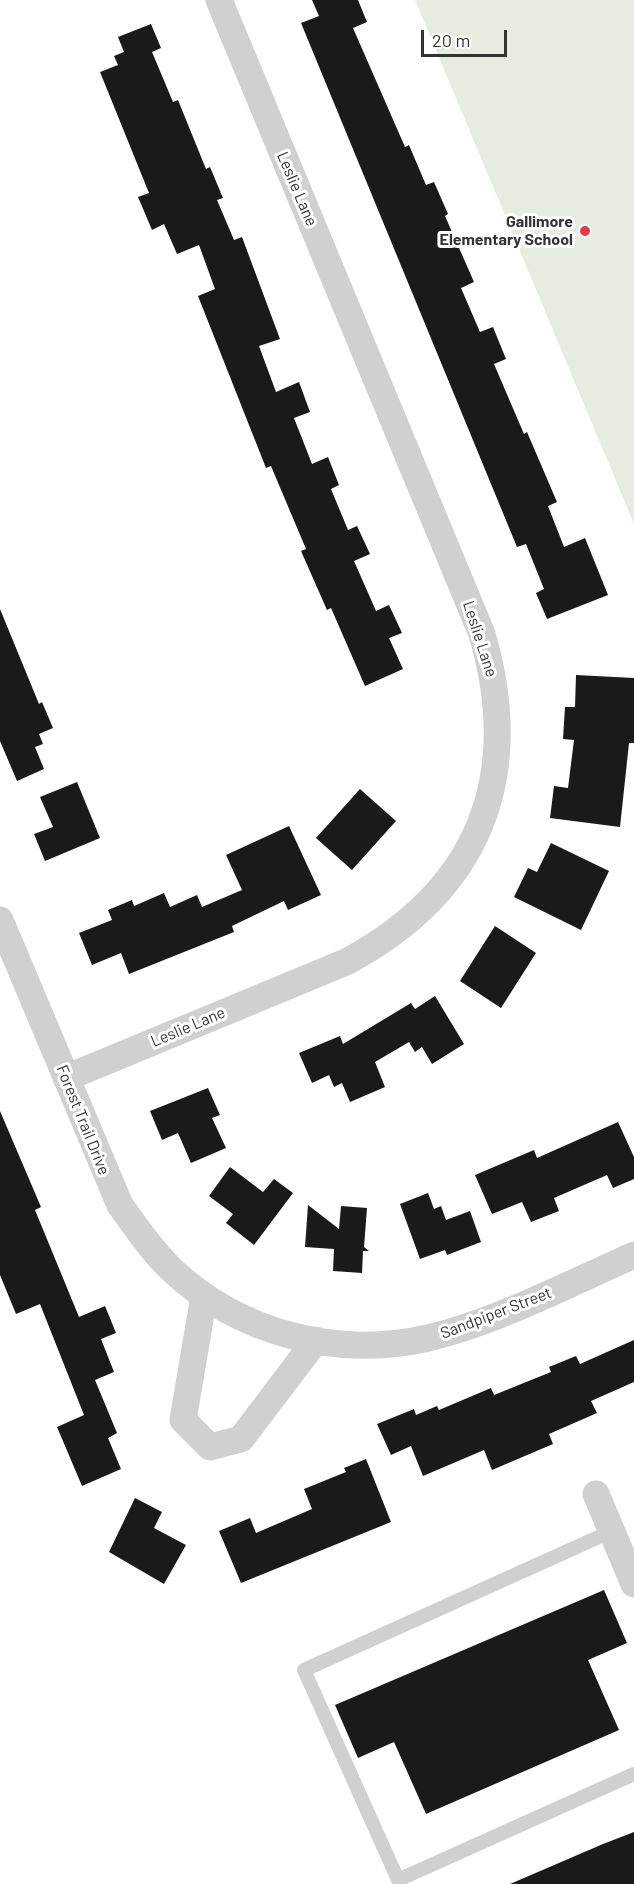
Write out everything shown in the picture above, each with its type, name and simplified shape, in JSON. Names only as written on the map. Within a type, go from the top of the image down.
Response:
[{"type":"street","name":"Leslie Lane","points":[[66,1078],[346,962],[379,944],[408,922],[442,886],[465,854],[487,804],[498,750],[499,722],[494,676],[482,634],[219,0]]},
{"type":"street","name":"Forest Trail Drive","points":[[0,920],[120,1205],[150,1246],[171,1269],[204,1296],[255,1324]]},
{"type":"street","name":"Sandpiper Street","points":[[255,1324],[316,1341],[370,1345],[429,1338],[467,1326],[634,1255]]},
{"type":"street","points":[[204,1296],[183,1420],[210,1447],[241,1438],[316,1341]]},
{"type":"street","points":[[596,1494],[634,1584]]},
{"type":"lane","points":[[612,1532],[304,1670],[399,1882],[634,1774]]},
{"type":"shaded area","name":"Gallimore Elementary School","points":[[415,0],[634,0],[634,524]]},
{"type":"building","points":[[312,0],[358,0],[367,22],[353,28],[405,147],[409,145],[426,185],[434,182],[448,214],[445,216],[474,282],[461,288],[480,332],[493,327],[506,359],[494,364],[557,502],[548,506],[564,547],[585,538],[608,595],[547,619],[536,593],[544,589],[526,544],[517,547],[301,23],[319,16]]},
{"type":"building","points":[[151,24],[161,48],[152,52],[173,102],[178,100],[206,169],[210,167],[223,198],[217,200],[234,240],[242,237],[280,339],[259,346],[276,392],[299,382],[310,412],[294,418],[312,464],[328,457],[339,485],[331,489],[348,530],[357,526],[370,554],[354,561],[376,611],[389,605],[402,633],[389,638],[403,669],[365,686],[331,608],[327,610],[301,551],[306,549],[271,466],[266,468],[198,296],[215,289],[199,245],[177,254],[164,224],[152,230],[138,197],[149,193],[100,72],[118,65],[114,56],[124,52],[118,37]]},
{"type":"building","points":[[0,609],[39,704],[42,702],[53,728],[39,734],[43,744],[35,747],[44,769],[17,781],[0,741]]},
{"type":"building","points":[[576,675],[634,678],[634,743],[629,743],[620,827],[550,818],[554,786],[568,788],[574,740],[563,739],[565,707],[575,707]]},
{"type":"building","points":[[77,782],[100,838],[45,861],[34,834],[53,827],[40,797]]},
{"type":"building","points":[[360,789],[396,821],[352,870],[316,838]]},
{"type":"building","points":[[289,826],[321,895],[288,910],[284,901],[232,926],[234,932],[129,974],[121,953],[92,965],[79,933],[112,920],[108,910],[132,900],[134,906],[164,893],[170,907],[197,895],[202,907],[242,890],[226,855]]},
{"type":"building","points":[[551,843],[609,871],[581,930],[514,897],[528,868],[537,872]]},
{"type":"building","points":[[495,926],[536,953],[501,1008],[460,981]]},
{"type":"building","points":[[435,996],[464,1044],[432,1064],[422,1047],[415,1052],[409,1042],[375,1062],[385,1087],[350,1102],[342,1083],[334,1087],[329,1075],[312,1083],[299,1053],[340,1036],[343,1044],[411,1003],[415,1009]]},
{"type":"building","points":[[208,1088],[220,1115],[212,1118],[226,1148],[191,1163],[178,1133],[162,1140],[150,1111]]},
{"type":"building","points":[[0,1111],[41,1207],[35,1210],[79,1317],[105,1306],[116,1333],[101,1339],[114,1372],[95,1380],[117,1433],[108,1438],[121,1469],[82,1486],[57,1427],[84,1415],[40,1304],[16,1314],[0,1275]]},
{"type":"building","points":[[618,1122],[634,1157],[634,1179],[613,1188],[607,1175],[554,1198],[559,1211],[531,1222],[522,1202],[492,1214],[475,1175],[534,1150],[537,1158]]},
{"type":"building","points":[[230,1167],[263,1192],[274,1179],[293,1193],[254,1245],[226,1223],[233,1214],[209,1196]]},
{"type":"building","points":[[428,1193],[434,1209],[441,1206],[446,1220],[470,1211],[481,1242],[447,1255],[445,1250],[420,1259],[400,1204]]},
{"type":"building","points":[[308,1205],[339,1229],[341,1206],[367,1208],[364,1247],[369,1251],[363,1251],[362,1273],[333,1271],[334,1249],[305,1247]]},
{"type":"building","points":[[634,1340],[634,1382],[591,1401],[597,1413],[549,1434],[553,1444],[492,1470],[484,1450],[423,1476],[411,1446],[391,1455],[377,1424],[414,1409],[416,1415],[437,1406],[439,1410],[491,1388],[494,1395],[551,1372],[549,1367],[576,1356],[580,1364]]},
{"type":"building","points":[[366,1459],[391,1522],[241,1583],[219,1531],[250,1518],[256,1533],[312,1509],[304,1489],[346,1472],[344,1468]]},
{"type":"building","points":[[135,1498],[162,1512],[154,1528],[186,1545],[164,1584],[109,1552]]},
{"type":"building","points":[[604,1590],[627,1643],[588,1660],[619,1730],[426,1814],[394,1742],[358,1758],[335,1705]]},
{"type":"building","points":[[634,1832],[634,1884],[510,1884],[603,1844]]},
{"type":"place","name":"Gallimore Elementary School","points":[[585,231]]}]
